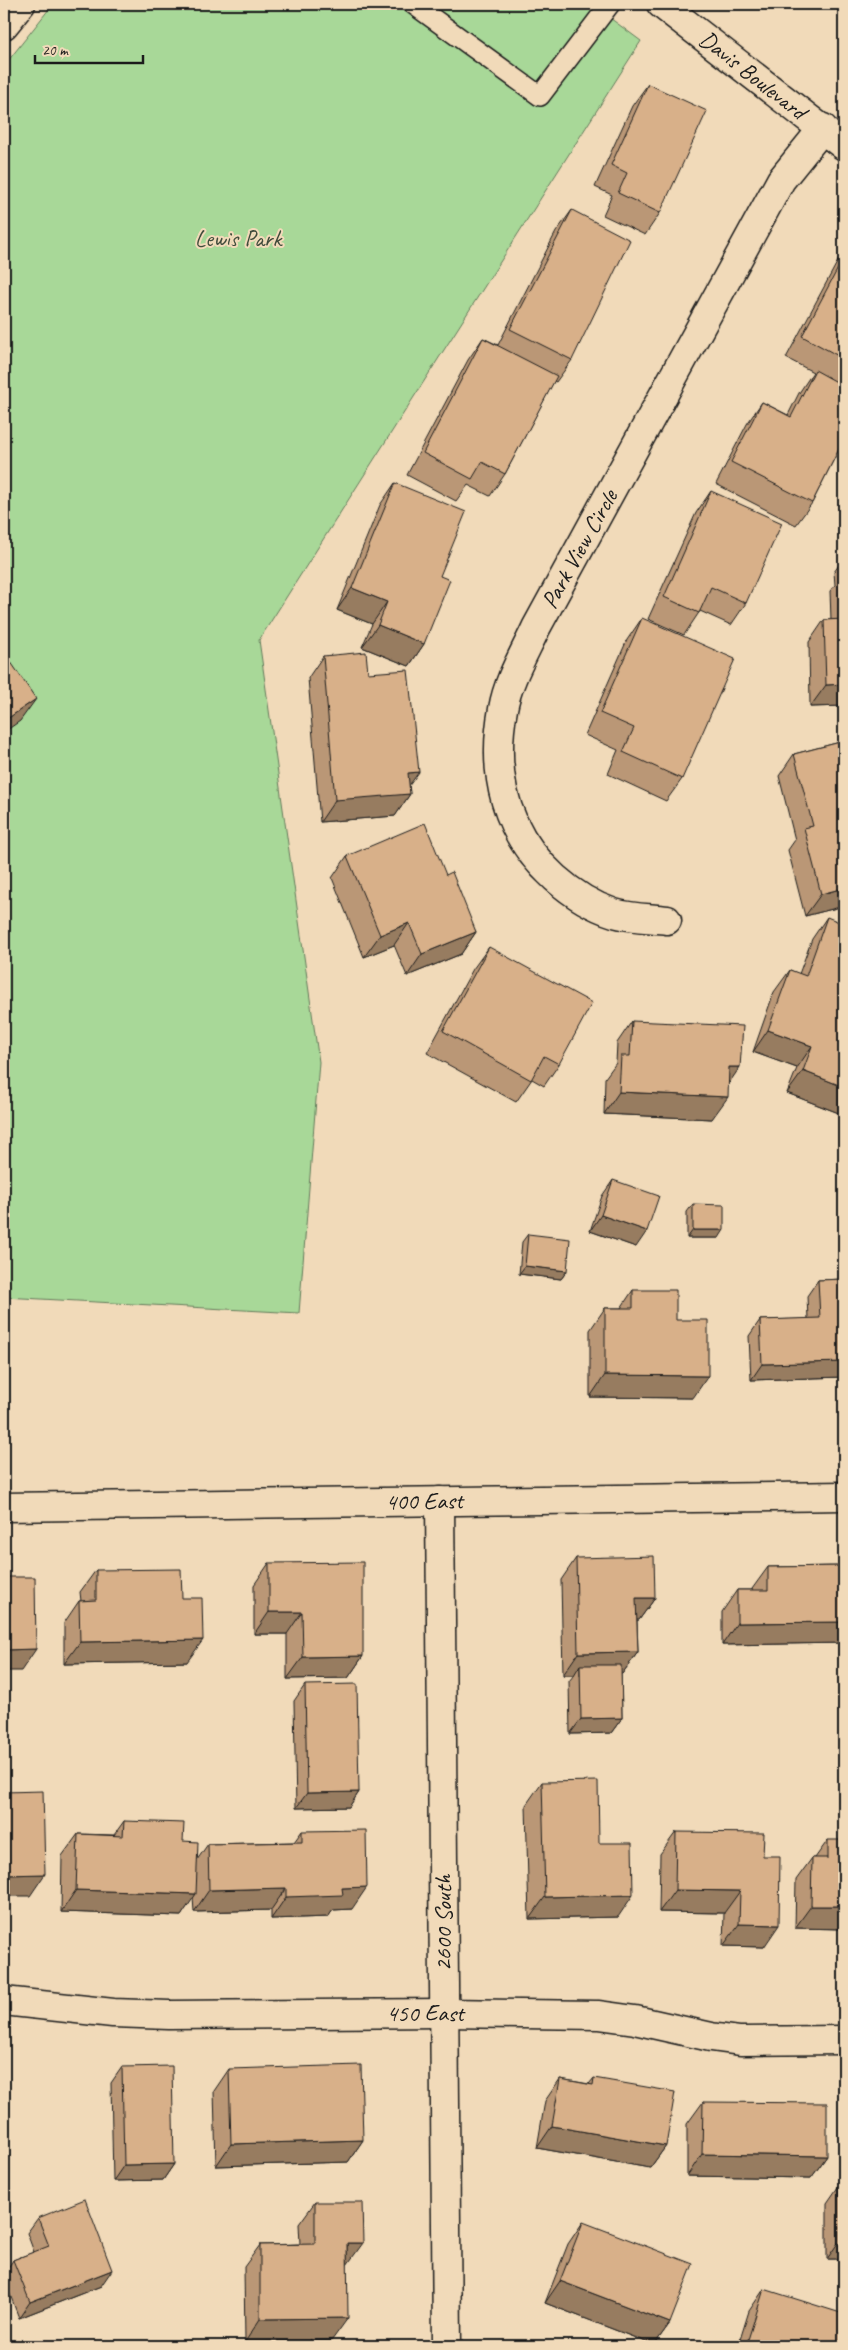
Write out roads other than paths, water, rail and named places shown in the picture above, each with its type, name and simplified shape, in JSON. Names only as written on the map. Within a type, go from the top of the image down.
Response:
[{"type":"street","points":[[4,25],[21,4]]},
{"type":"street","name":"Davis Boulevard","points":[[661,4],[844,146]]},
{"type":"street","name":"Park View Circle","points":[[667,920],[615,913],[587,902],[540,865],[521,840],[508,810],[500,776],[498,740],[503,707],[514,674],[536,628],[781,180],[823,128]]},
{"type":"street","name":"400 East","points":[[4,1507],[844,1496]]},
{"type":"street","name":"2600 South","points":[[440,1501],[447,2346]]},
{"type":"street","name":"450 East","points":[[4,2001],[113,2013],[169,2015],[444,2013],[599,2015],[635,2020],[711,2037],[740,2041],[844,2040]]},
{"type":"lane","points":[[413,4],[540,96],[610,4]]},
{"type":"park label","name":"Lewis Park","points":[[238,238]]}]
